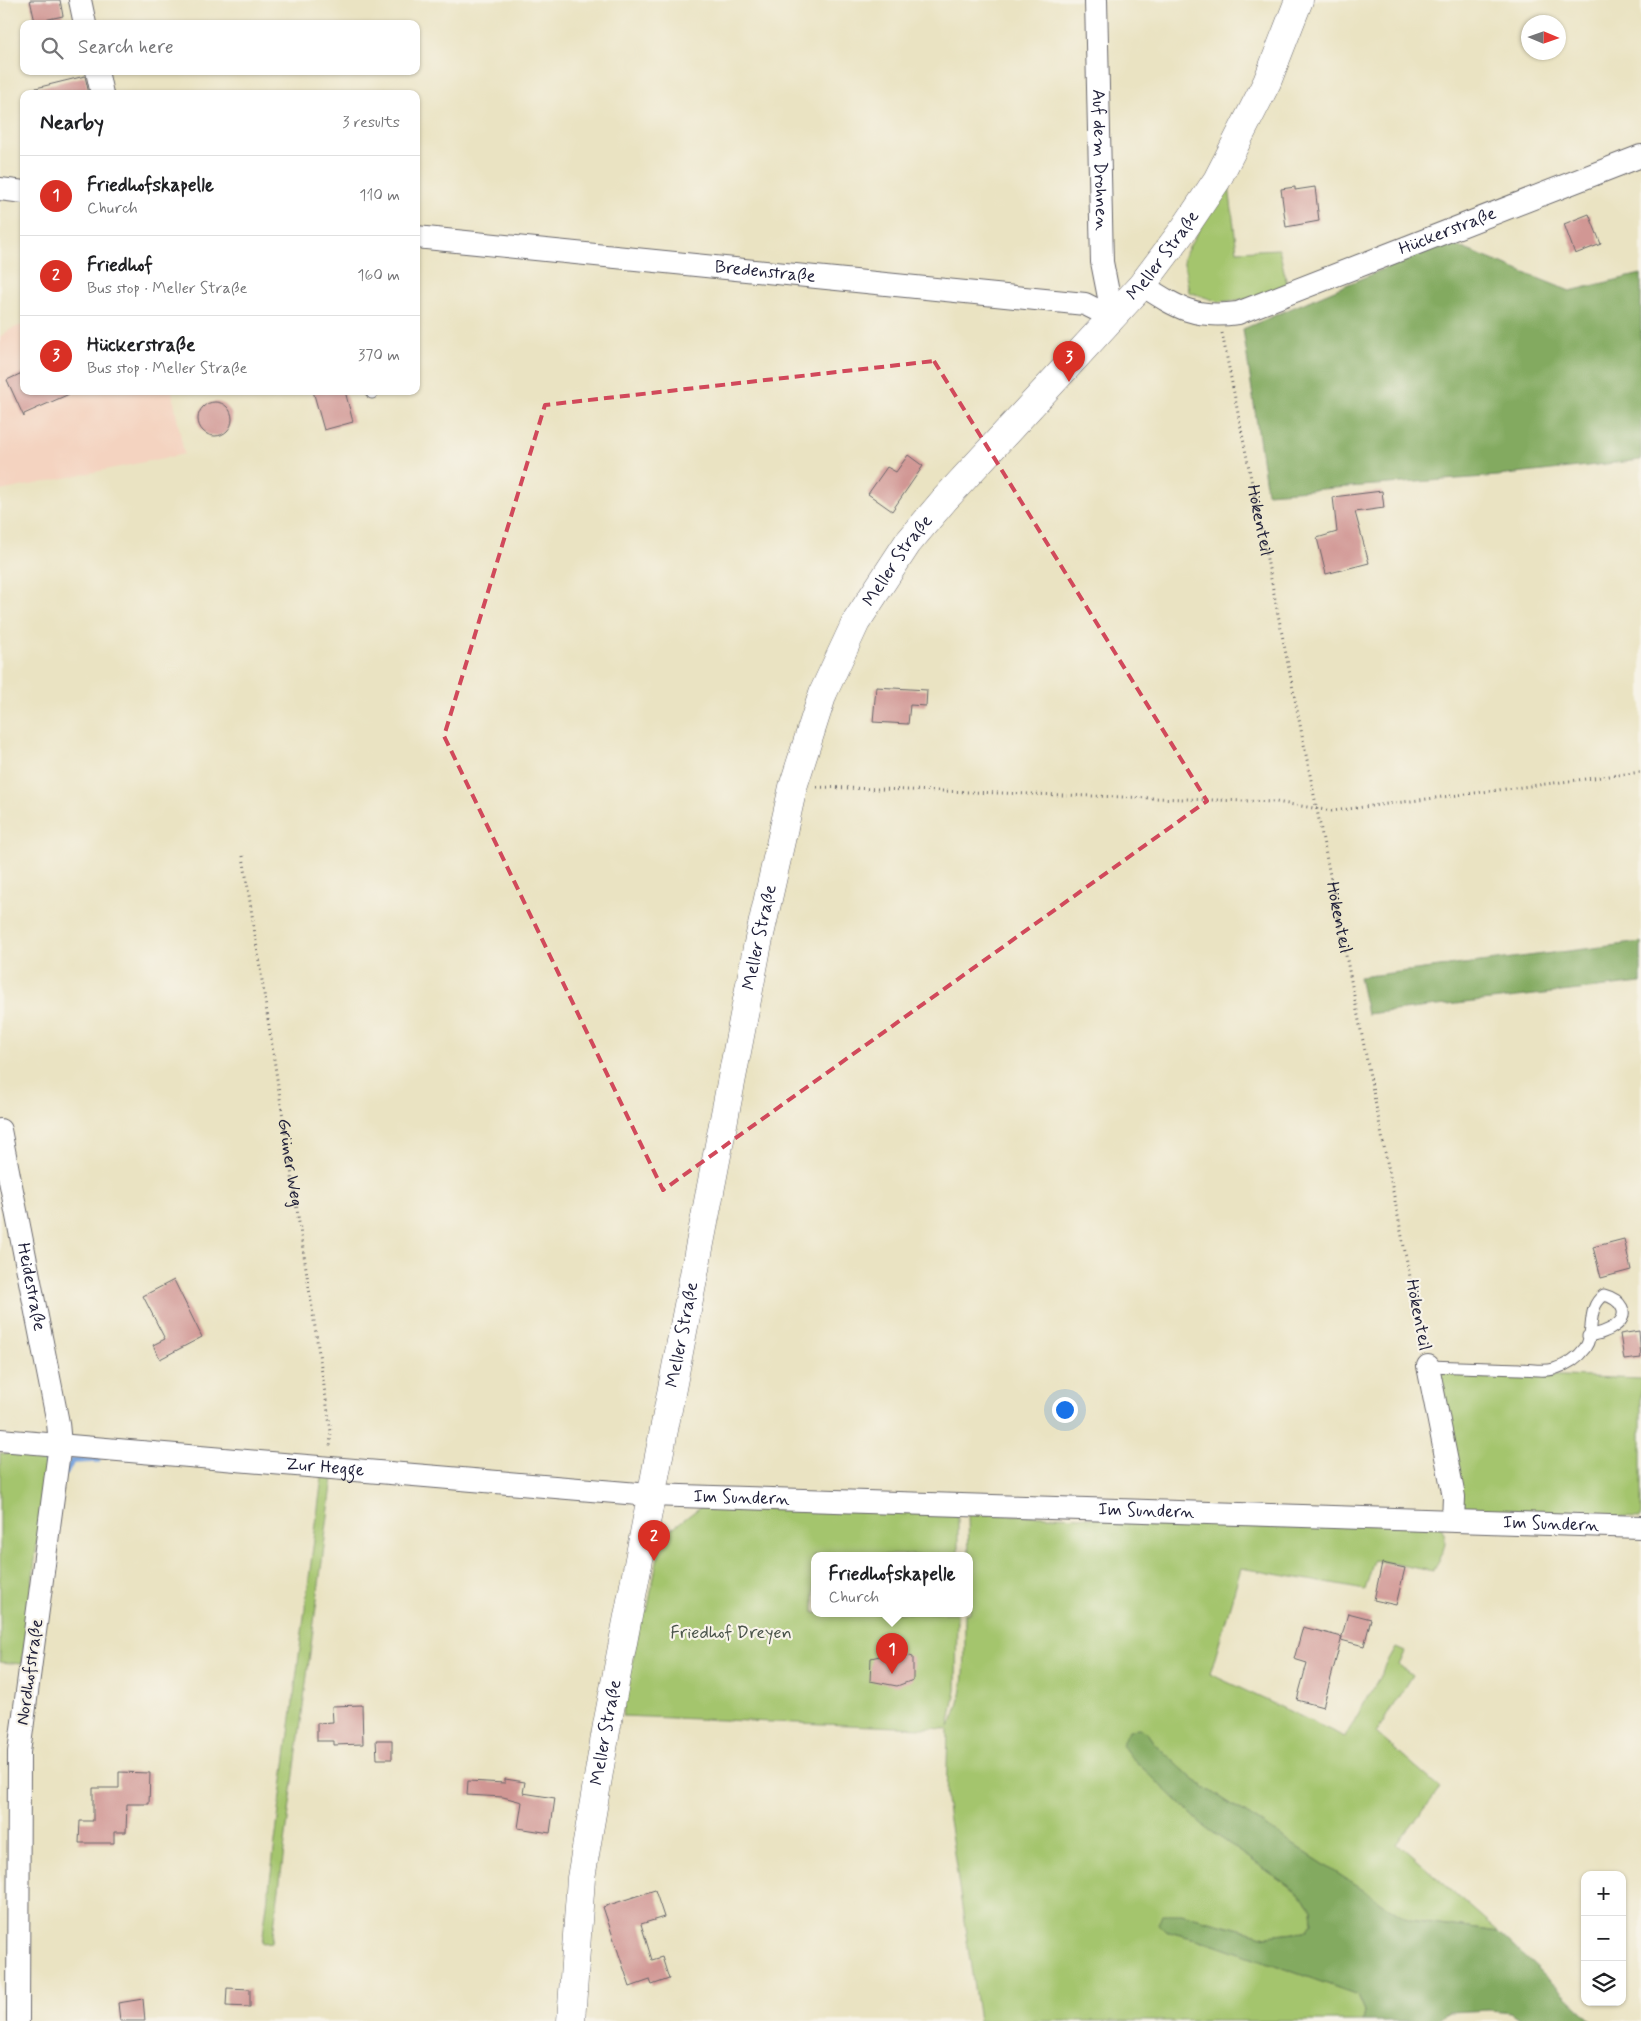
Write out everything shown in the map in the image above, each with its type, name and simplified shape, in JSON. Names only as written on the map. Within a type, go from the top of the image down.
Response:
[{"type":"main road","name":"Meller Straße","points":[[571,2021],[581,1878],[606,1725],[757,948],[793,787],[823,693],[856,622],[907,544],[1142,285],[1184,229],[1217,180],[1267,82],[1299,0]]},
{"type":"street","points":[[80,0],[84,20]]},
{"type":"street","name":"Auf dem Drohnen","points":[[1096,0],[1102,262],[1112,318]]},
{"type":"street","points":[[98,75],[101,90]]},
{"type":"street","name":"Hückerstraße","points":[[1142,285],[1170,303],[1195,314],[1216,316],[1238,313],[1641,156]]},
{"type":"street","points":[[0,189],[20,192]]},
{"type":"street","name":"Bredenstraße","points":[[420,237],[1085,304],[1112,318]]},
{"type":"street","name":"Heidestraße","points":[[0,1130],[56,1414],[60,1444]]},
{"type":"street","name":"Hökenteil","points":[[1428,1366],[1454,1497],[1453,1520]]},
{"type":"street","name":"Zur Hegge","points":[[0,1440],[650,1495]]},
{"type":"street","name":"Nordhofstraße","points":[[18,2021],[19,1752],[60,1444]]},
{"type":"street","name":"Im Sundern","points":[[650,1495],[1641,1527]]},
{"type":"lane","points":[[1428,1366],[1552,1370],[1573,1361],[1586,1346],[1588,1336]]},
{"type":"path","name":"Hökenteil","points":[[1216,316],[1228,354],[1428,1366]]},
{"type":"path","points":[[793,787],[1276,802],[1332,811],[1641,772]]},
{"type":"path","name":"Grüner Weg","points":[[243,856],[331,1432],[330,1468]]},
{"type":"highlighted area","points":[[934,361],[1207,801],[663,1190],[444,736],[545,405]]},
{"type":"shaded area","points":[[20,326],[20,395],[173,395],[184,454],[0,491],[0,337],[9,330]]},
{"type":"green space","points":[[1229,186],[1237,251],[1279,249],[1287,284],[1248,299],[1219,302],[1189,292],[1183,258],[1200,228]]},
{"type":"green space","points":[[1447,242],[1570,291],[1641,274],[1641,460],[1498,476],[1267,493],[1243,329]]},
{"type":"green space","points":[[1641,942],[1641,983],[1367,1014],[1359,977]]},
{"type":"green space","points":[[1434,1371],[1641,1379],[1641,1518],[1465,1512]]},
{"type":"green space","points":[[0,1453],[48,1456],[22,1664],[0,1662]]},
{"type":"green space","points":[[322,1477],[333,1478],[272,1942],[262,1943]]},
{"type":"green space","name":"Friedhof Dreyen","points":[[703,1505],[958,1514],[958,1552],[811,1552],[811,1617],[957,1617],[956,1690],[949,1727],[960,1700],[963,1686],[965,1617],[973,1617],[973,1552],[969,1552],[968,1514],[1440,1526],[1445,1538],[1444,1549],[1432,1571],[1374,1560],[1365,1590],[1241,1568],[1210,1674],[1345,1737],[1396,1648],[1405,1652],[1399,1665],[1412,1675],[1376,1733],[1440,1789],[1397,1843],[1499,1932],[1409,1920],[1194,1780],[1154,1743],[1147,1733],[1130,1756],[1204,1826],[1300,1894],[1311,1908],[1312,1923],[1305,1932],[1267,1936],[1182,1914],[1165,1931],[1215,1944],[1358,1995],[1365,2011],[1363,2021],[979,2021],[946,1800],[948,1729],[622,1716],[642,1612],[647,1612],[662,1536]]},
{"type":"green space","points":[[1140,1729],[1147,1733],[1154,1743],[1194,1780],[1409,1920],[1499,1932],[1592,2021],[1524,2021],[1511,2012],[1489,2010],[1449,2012],[1434,2021],[1363,2021],[1365,2011],[1358,1995],[1215,1944],[1165,1931],[1158,1924],[1162,1914],[1182,1914],[1267,1936],[1305,1932],[1312,1923],[1311,1908],[1300,1894],[1204,1826],[1130,1756],[1122,1745],[1129,1730]]},
{"type":"building","points":[[30,0],[60,0],[63,16],[35,20]]},
{"type":"building","points":[[85,76],[88,90],[36,90],[36,88]]},
{"type":"building","points":[[1295,187],[1295,190],[1315,187],[1319,221],[1286,227],[1281,189]]},
{"type":"building","points":[[1589,214],[1601,244],[1575,254],[1564,224]]},
{"type":"building","points":[[20,374],[20,395],[67,395],[24,414],[24,417],[7,380]]},
{"type":"building","points":[[314,395],[346,395],[353,422],[324,430]]},
{"type":"building","points":[[215,402],[222,403],[227,407],[231,412],[231,426],[227,431],[222,435],[215,436],[208,435],[203,431],[199,426],[198,419],[199,412],[203,407],[208,403]]},
{"type":"building","points":[[908,455],[923,466],[892,511],[868,494],[887,467],[896,472]]},
{"type":"building","points":[[1382,491],[1384,508],[1355,512],[1369,563],[1326,574],[1317,538],[1337,532],[1333,497]]},
{"type":"building","points":[[876,687],[927,690],[926,706],[910,705],[908,724],[873,722]]},
{"type":"building","points":[[1624,1239],[1631,1270],[1601,1278],[1593,1247]]},
{"type":"building","points":[[174,1280],[202,1337],[160,1359],[153,1345],[165,1339],[143,1296]]},
{"type":"building","points":[[1639,1331],[1641,1358],[1624,1360],[1620,1334]]},
{"type":"building","points":[[1382,1563],[1405,1568],[1396,1605],[1374,1600]]},
{"type":"building","points":[[1348,1613],[1371,1619],[1364,1646],[1341,1640]]},
{"type":"building","points":[[1303,1627],[1342,1637],[1323,1707],[1297,1700],[1307,1663],[1294,1659]]},
{"type":"building","points":[[897,1652],[913,1657],[913,1680],[897,1686],[870,1681],[871,1658]]},
{"type":"building","points":[[362,1705],[363,1744],[334,1745],[334,1741],[317,1741],[317,1723],[333,1722],[332,1706]]},
{"type":"building","points":[[376,1740],[392,1740],[392,1759],[377,1759]]},
{"type":"building","points":[[119,1772],[150,1773],[149,1804],[127,1804],[126,1832],[114,1832],[114,1843],[79,1843],[80,1821],[93,1821],[93,1788],[119,1788]]},
{"type":"building","points":[[505,1779],[525,1782],[523,1793],[555,1798],[550,1833],[518,1828],[522,1802],[503,1797],[467,1795],[468,1781],[505,1783]]},
{"type":"building","points":[[655,1890],[664,1917],[641,1924],[652,1960],[662,1957],[669,1979],[652,1985],[650,1980],[630,1987],[603,1907]]},
{"type":"building","points":[[227,1988],[250,1989],[250,2007],[226,2006]]},
{"type":"building","points":[[143,1999],[145,2021],[120,2021],[118,2003]]},
{"type":"waterway","points":[[25,1453],[44,1457],[48,1465]]},
{"type":"waterway","points":[[66,1473],[72,1461],[98,1460]]},
{"type":"place","name":"Hückerstraße","points":[[1069,382]]},
{"type":"place","name":"Friedhof","points":[[654,1561]]},
{"type":"place","name":"Friedhofskapelle","points":[[892,1674]]}]
